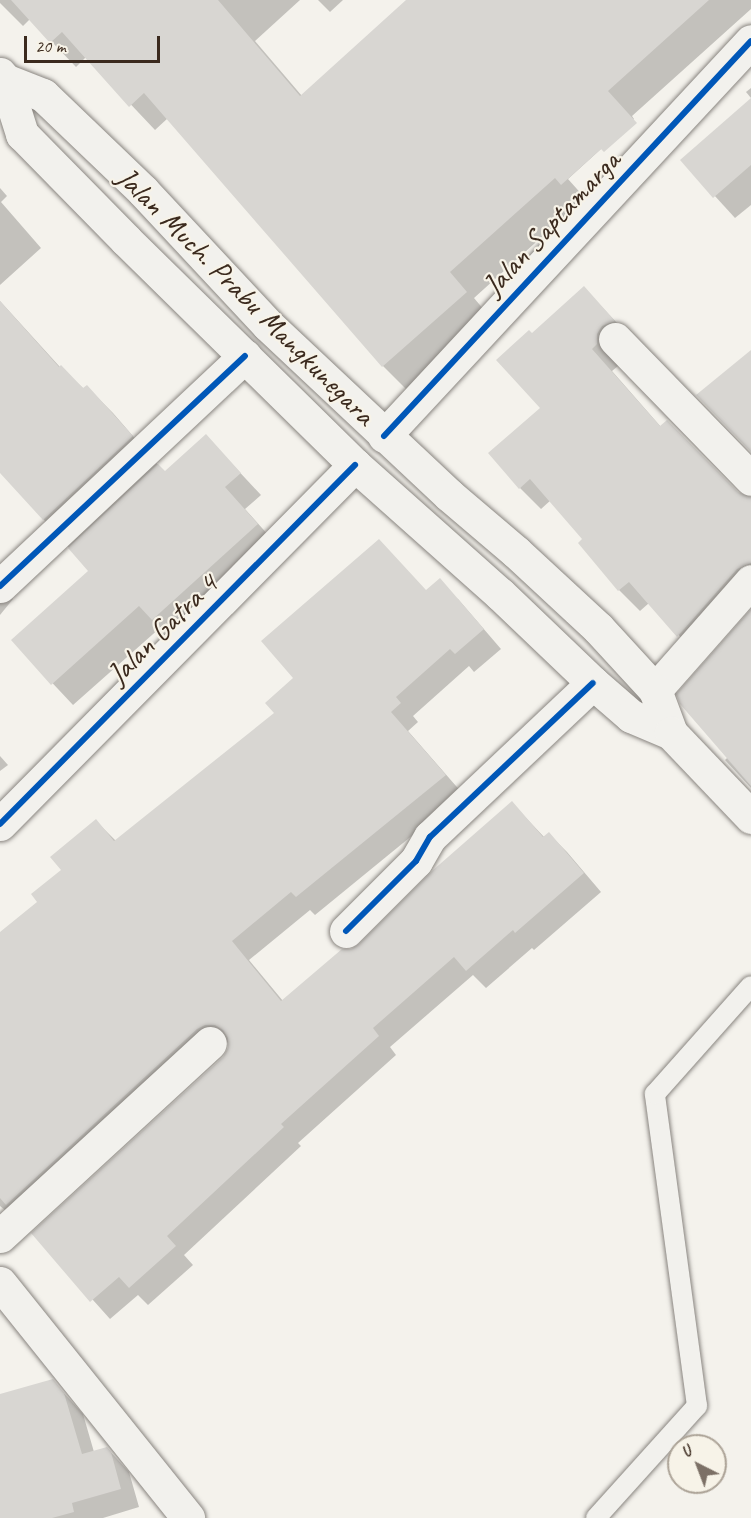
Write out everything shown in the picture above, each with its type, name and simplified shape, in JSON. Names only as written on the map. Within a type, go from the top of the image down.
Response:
[{"type":"street","name":"Jalan Saptamarga","points":[[384,435],[751,41]]},
{"type":"street","name":"Jalan Much. Prabu Mangkunegara","points":[[2,77],[43,95],[143,191],[268,325],[384,435],[598,628],[655,690],[671,733],[751,817]]},
{"type":"street","name":"Jalan Much. Prabu Mangkunegara","points":[[2,77],[22,134],[62,177],[355,465],[500,594],[631,717],[671,733]]},
{"type":"street","points":[[615,339],[751,479]]},
{"type":"street","points":[[0,586],[246,356]]},
{"type":"street","name":"Jalan Gatra 4","points":[[0,824],[355,465]]},
{"type":"street","points":[[655,690],[751,581]]},
{"type":"street","points":[[346,931],[416,861],[430,837],[593,683]]},
{"type":"street","points":[[0,1236],[210,1043]]},
{"type":"street","points":[[0,1283],[13,1317],[187,1518]]},
{"type":"lane","points":[[596,1518],[697,1406],[655,1094],[751,986]]},
{"type":"building","points":[[11,0],[218,0],[300,96],[406,0],[709,0],[608,91],[637,123],[604,152],[601,149],[561,185],[555,178],[450,272],[467,292],[382,367],[144,93],[129,107],[62,32],[50,43]]},
{"type":"building","points":[[751,98],[751,165],[713,198],[680,160]]},
{"type":"building","points":[[584,286],[615,321],[602,326],[597,334],[597,344],[592,349],[660,426],[667,420],[738,492],[751,497],[751,563],[737,569],[677,637],[629,582],[618,591],[578,543],[582,539],[530,479],[519,489],[488,453],[540,408],[496,360],[529,330],[532,333]]},
{"type":"building","points":[[0,301],[59,367],[61,365],[83,388],[87,385],[133,436],[43,520],[0,473]]},
{"type":"building","points":[[751,350],[751,452],[696,395]]},
{"type":"building","points":[[206,434],[241,473],[225,487],[258,524],[152,620],[139,606],[51,685],[11,640],[88,571],[68,548],[158,464],[165,471]]},
{"type":"building","points":[[379,539],[426,590],[440,578],[484,629],[455,654],[450,649],[396,697],[401,703],[391,712],[446,775],[296,897],[291,892],[232,941],[281,1001],[342,949],[351,949],[359,944],[432,871],[512,801],[543,837],[549,832],[584,873],[515,933],[513,930],[466,971],[454,957],[373,1028],[379,1036],[281,1124],[284,1127],[167,1236],[176,1246],[129,1288],[119,1277],[90,1302],[31,1233],[223,1057],[228,1048],[228,1038],[223,1030],[215,1025],[205,1025],[197,1029],[6,1205],[0,1198],[0,932],[37,902],[31,894],[61,870],[50,857],[96,819],[114,841],[274,713],[265,703],[293,678],[261,641]]},
{"type":"building","points":[[751,609],[751,786],[680,704],[676,694]]},
{"type":"building","points":[[53,1379],[64,1393],[82,1454],[107,1447],[111,1452],[121,1489],[72,1503],[74,1512],[52,1518],[0,1518],[0,1394]]},
{"type":"cycle path","points":[[384,436],[751,41]]},
{"type":"cycle path","points":[[0,586],[245,356]]},
{"type":"cycle path","points":[[0,824],[355,465]]},
{"type":"cycle path","points":[[346,931],[416,861],[430,837],[593,683]]}]
